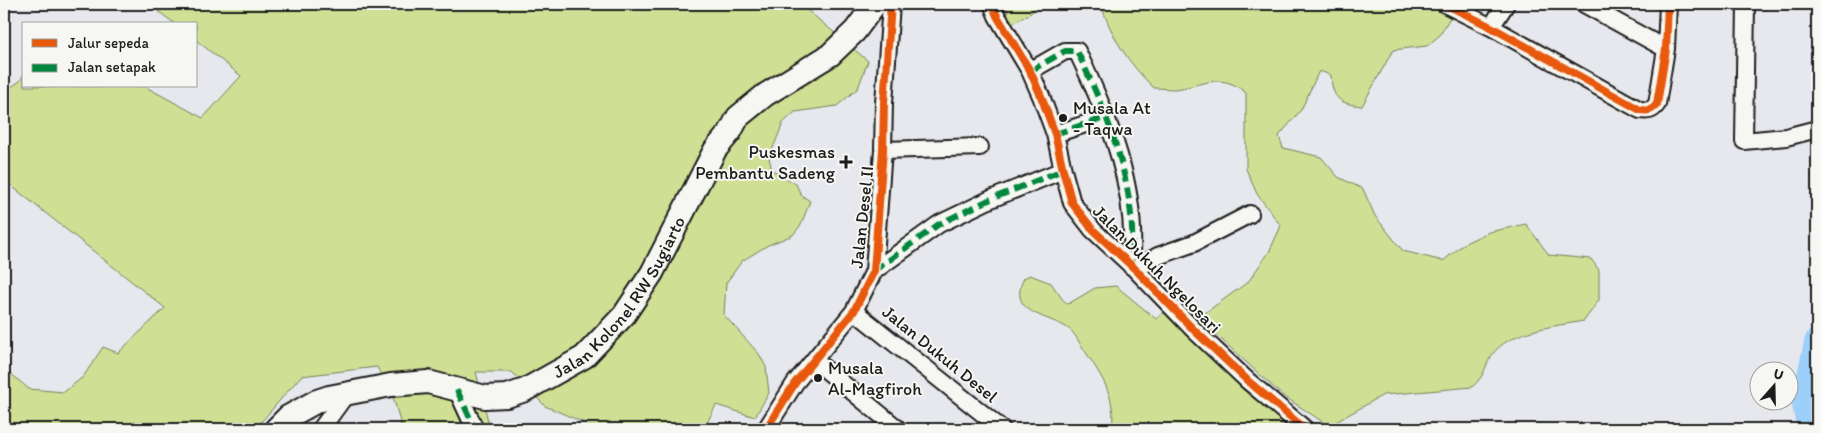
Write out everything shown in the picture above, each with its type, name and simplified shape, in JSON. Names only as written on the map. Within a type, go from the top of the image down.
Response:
[{"type":"main road","name":"Jalan Kolonel RW Sugiarto","points":[[276,429],[288,417],[306,406],[329,397],[391,385],[428,382],[485,397],[507,396],[524,390],[584,357],[624,315],[652,273],[716,150],[730,132],[738,117],[765,95],[830,55],[855,32],[875,4]]},
{"type":"street","name":"Jalan Desel II","points":[[766,429],[795,383],[854,311],[874,271],[891,4]]},
{"type":"street","name":"Jalan Dukuh Ngelosari","points":[[992,4],[997,16],[1030,71],[1055,134],[1072,203],[1093,230],[1133,267],[1194,330],[1248,381],[1305,429]]},
{"type":"street","points":[[1445,4],[1491,27],[1640,110],[1647,111],[1653,109],[1658,104],[1666,49],[1668,4]]},
{"type":"street","points":[[1491,27],[1506,4]]},
{"type":"street","points":[[1746,4],[1744,141],[1786,137],[1817,129]]},
{"type":"street","points":[[1592,6],[1666,49]]},
{"type":"street","name":"Jalan Dukuh Ngelosari","points":[[1030,71],[1065,50],[1077,51],[1107,117],[1118,150],[1128,192],[1133,236],[1133,267]]},
{"type":"street","points":[[1055,134],[1107,117]]},
{"type":"street","points":[[883,150],[980,148]]},
{"type":"street","points":[[874,271],[939,224],[991,199],[1063,170]]},
{"type":"street","points":[[1133,267],[1194,243],[1250,214]]},
{"type":"street","name":"Jalan Dukuh Desel","points":[[854,311],[1002,429]]},
{"type":"street","points":[[814,360],[898,429]]},
{"type":"street","points":[[457,390],[475,429]]},
{"type":"street","points":[[321,429],[346,393]]},
{"type":"green space","points":[[149,4],[800,4],[868,61],[858,88],[837,106],[795,112],[783,123],[769,158],[772,170],[796,184],[801,195],[810,201],[801,225],[793,235],[768,245],[742,261],[726,283],[724,315],[759,354],[766,367],[769,393],[755,417],[716,405],[704,429],[589,429],[587,424],[545,406],[512,372],[476,372],[490,429],[402,429],[394,400],[377,367],[301,376],[255,429],[4,429],[4,368],[29,389],[64,392],[83,377],[103,347],[118,353],[165,308],[4,178],[4,92],[22,78],[22,88],[148,88],[203,118],[241,76],[198,42],[198,22],[172,22]]},
{"type":"green space","points":[[1006,4],[1038,4],[1031,13],[1013,23],[1008,15]]},
{"type":"green space","points":[[1101,4],[1480,4],[1449,19],[1440,35],[1427,46],[1393,50],[1362,106],[1348,104],[1338,98],[1333,89],[1331,75],[1319,71],[1301,110],[1279,136],[1283,148],[1321,157],[1338,177],[1363,189],[1375,216],[1403,251],[1443,261],[1465,243],[1489,232],[1526,224],[1549,255],[1591,259],[1599,270],[1599,300],[1584,321],[1534,330],[1510,340],[1492,355],[1480,379],[1472,387],[1383,395],[1329,426],[1282,395],[1198,318],[1248,282],[1269,252],[1281,226],[1257,194],[1246,169],[1246,93],[1228,82],[1219,81],[1184,88],[1154,88],[1129,60],[1122,49],[1110,28]]},
{"type":"green space","points":[[1030,275],[1051,283],[1068,304],[1095,288],[1116,286],[1156,319],[1166,311],[1281,421],[1286,429],[1112,429],[1113,417],[1110,396],[1101,376],[1075,335],[1061,324],[1032,312],[1021,299],[1020,290],[1024,278]]},
{"type":"waterway","points":[[1809,429],[1804,401],[1817,341]]},
{"type":"marked path","points":[[1030,71],[1065,51],[1077,51],[1110,128],[1126,182],[1132,238],[1131,266]]},
{"type":"marked path","points":[[1055,134],[1107,117]]},
{"type":"marked path","points":[[874,271],[939,224],[991,199],[1063,170]]},
{"type":"marked path","points":[[457,390],[475,429]]},
{"type":"cycle path","points":[[766,429],[795,383],[854,311],[874,271],[891,4]]},
{"type":"cycle path","points":[[992,4],[997,16],[1030,71],[1041,96],[1055,134],[1072,203],[1093,230],[1135,269],[1194,330],[1248,381],[1305,429]]},
{"type":"cycle path","points":[[1445,4],[1491,27],[1640,110],[1650,110],[1657,104],[1666,49],[1668,4]]},
{"type":"place","name":"Musala At - Taqwa","points":[[1063,118]]},
{"type":"place","name":"Puskesmas Pembantu Sadeng","points":[[846,162]]},
{"type":"place","name":"Musala Al-Magfiroh","points":[[818,378]]}]
